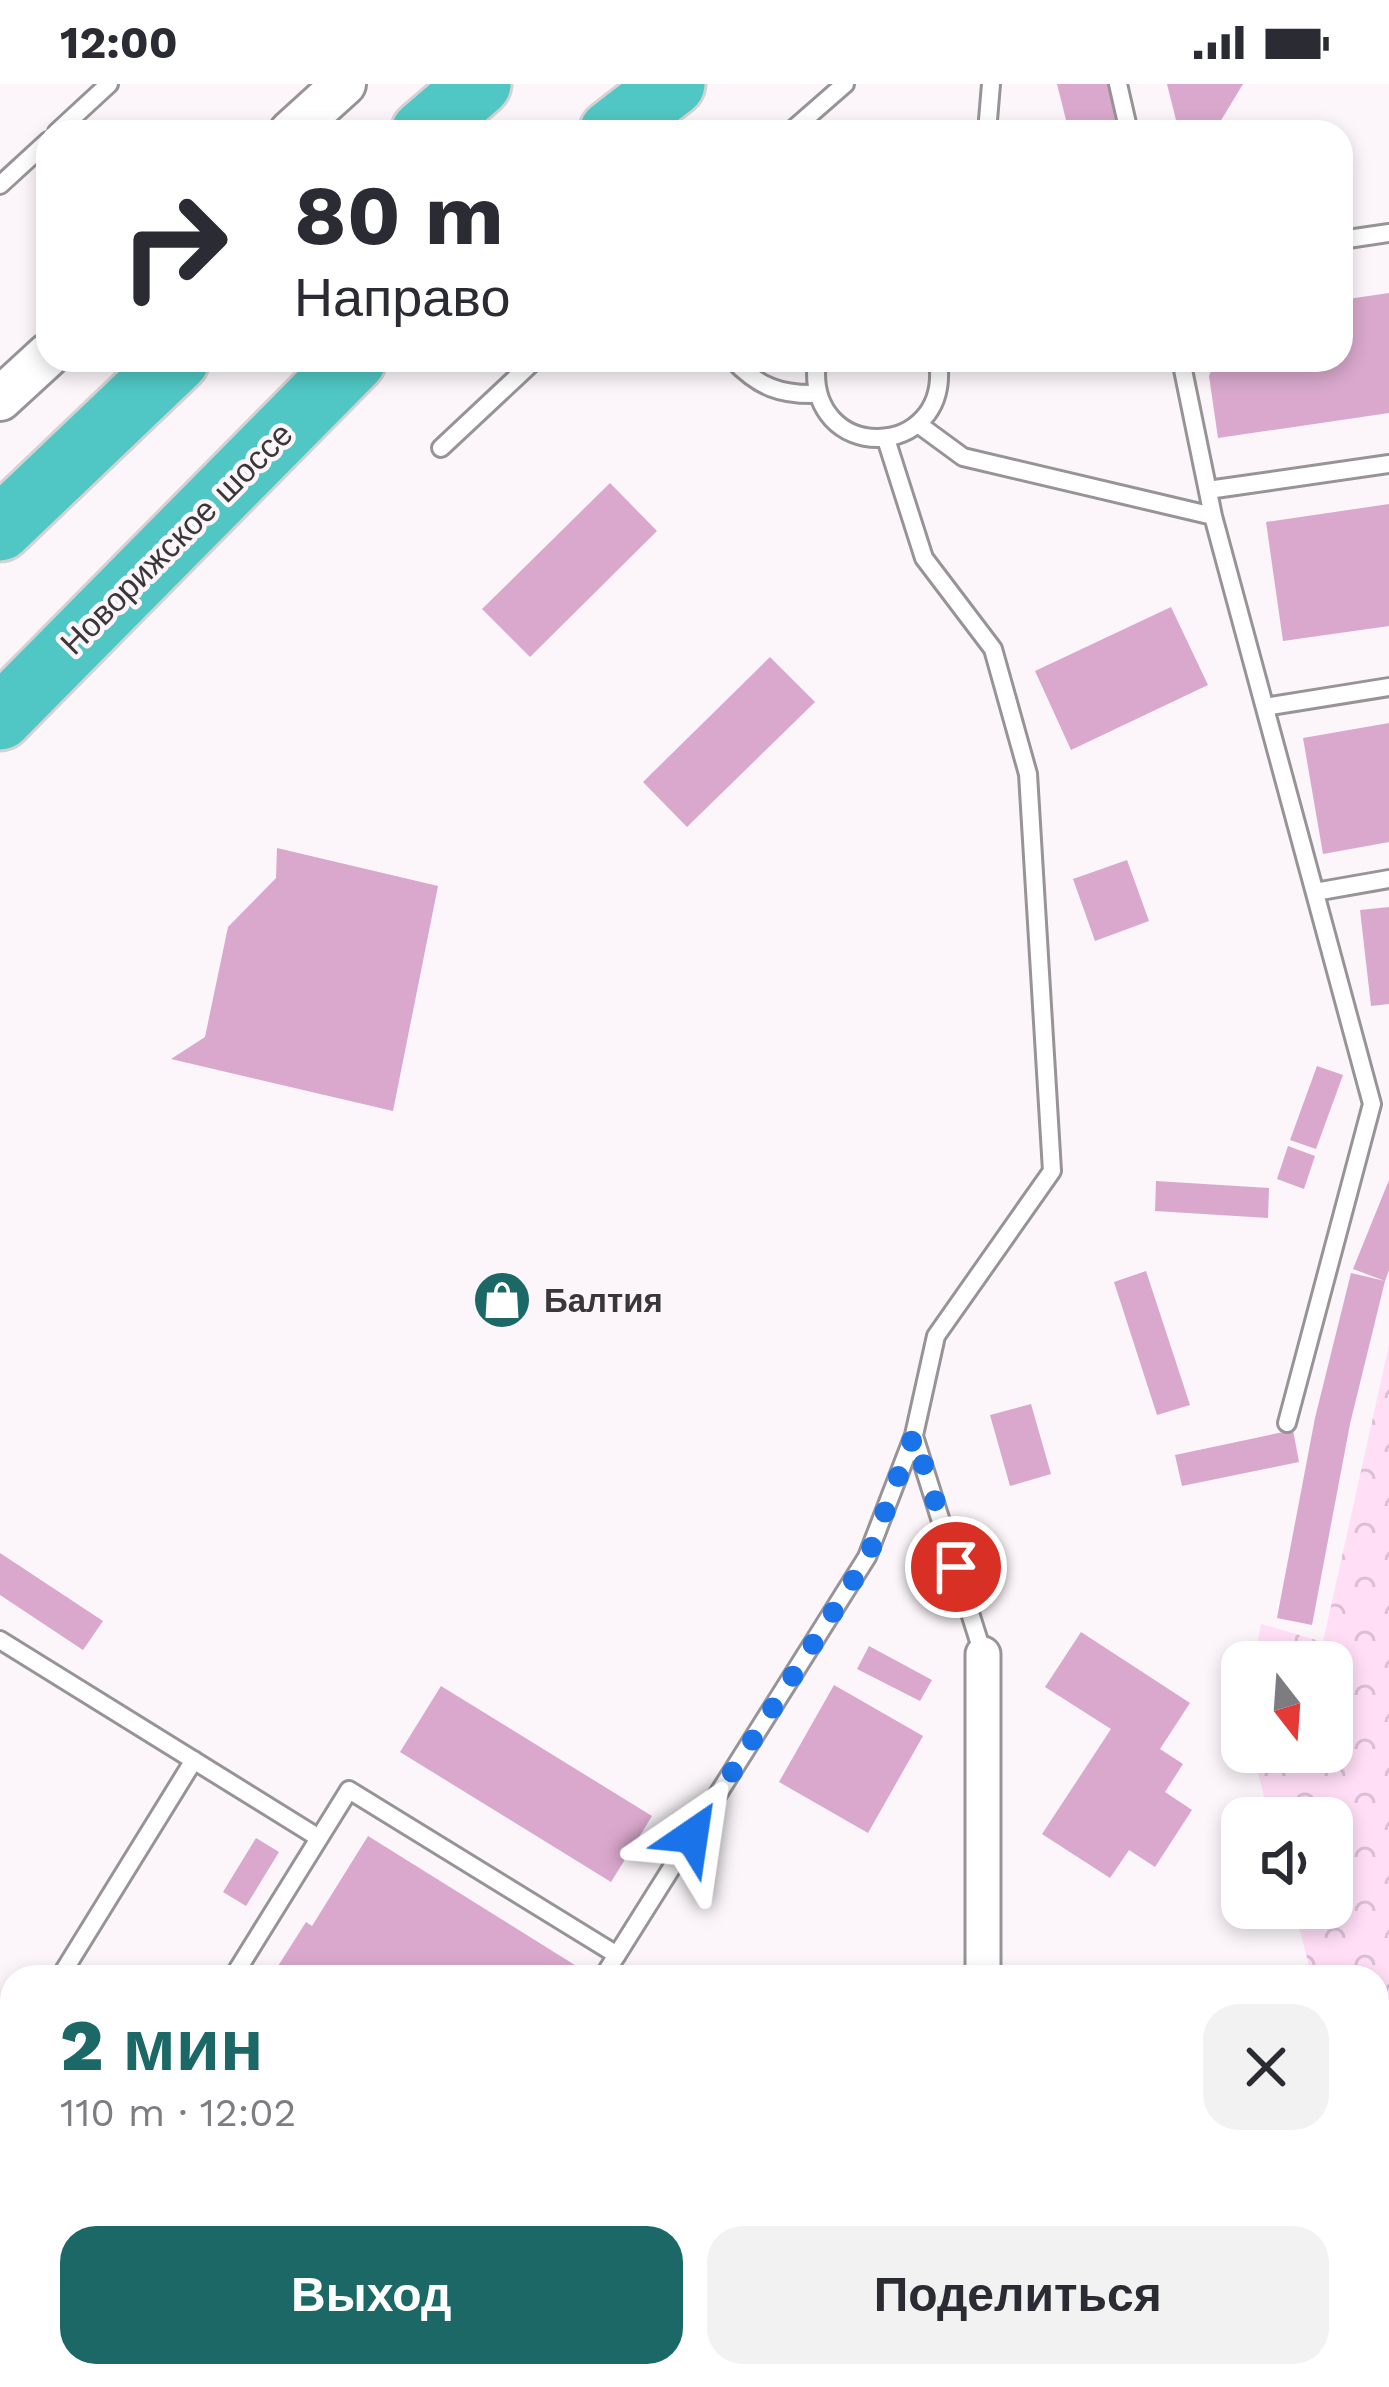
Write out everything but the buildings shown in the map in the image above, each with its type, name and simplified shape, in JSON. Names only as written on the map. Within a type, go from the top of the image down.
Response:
[{"type":"highway","points":[[437,120],[479,84]]},
{"type":"highway","points":[[626,120],[673,84]]},
{"type":"highway","points":[[0,529],[164,372]]},
{"type":"highway","name":"Новорижское шоссе","points":[[0,718],[347,372]]},
{"type":"street","points":[[304,120],[344,84]]},
{"type":"street","points":[[0,399],[36,366]]},
{"type":"street","points":[[983,1654],[983,1965]]},
{"type":"lane","points":[[70,120],[109,84]]},
{"type":"lane","points":[[804,120],[845,84]]},
{"type":"lane","points":[[988,120],[991,84]]},
{"type":"lane","points":[[1118,84],[1126,120]]},
{"type":"lane","points":[[0,185],[36,151]]},
{"type":"lane","points":[[1353,238],[1389,233]]},
{"type":"lane","points":[[441,448],[523,372]]},
{"type":"lane","points":[[744,372],[783,394],[818,394]]},
{"type":"lane","points":[[817,372],[818,394],[836,424],[851,434],[886,439],[919,424],[938,394],[938,372]]},
{"type":"lane","points":[[1183,372],[1213,515],[1315,892],[1380,1103],[1287,1423]]},
{"type":"lane","points":[[919,424],[963,458],[1213,515]]},
{"type":"lane","points":[[610,1965],[868,1557],[914,1435],[936,1336],[1052,1171],[1028,775],[993,649],[924,558],[886,439]]},
{"type":"lane","points":[[1208,490],[1389,464]]},
{"type":"lane","points":[[1265,707],[1389,687]]},
{"type":"lane","points":[[1315,892],[1389,879]]},
{"type":"lane","points":[[914,1435],[983,1654]]},
{"type":"lane","points":[[0,1640],[319,1838]]},
{"type":"lane","points":[[67,1965],[194,1760]]},
{"type":"lane","points":[[240,1965],[349,1790],[616,1955]]},
{"type":"green space","points":[[1389,1345],[1389,1965],[1309,1965],[1299,1929],[1353,1929],[1353,1797],[1264,1797],[1258,1773],[1353,1773],[1353,1641],[1323,1641]]},
{"type":"green space","points":[[1261,1624],[1320,1641],[1258,1641]]},
{"type":"place","name":"Балтия","points":[[502,1300]]},
{"type":"route","points":[[692,1836],[868,1557],[914,1435],[956,1567]]}]
